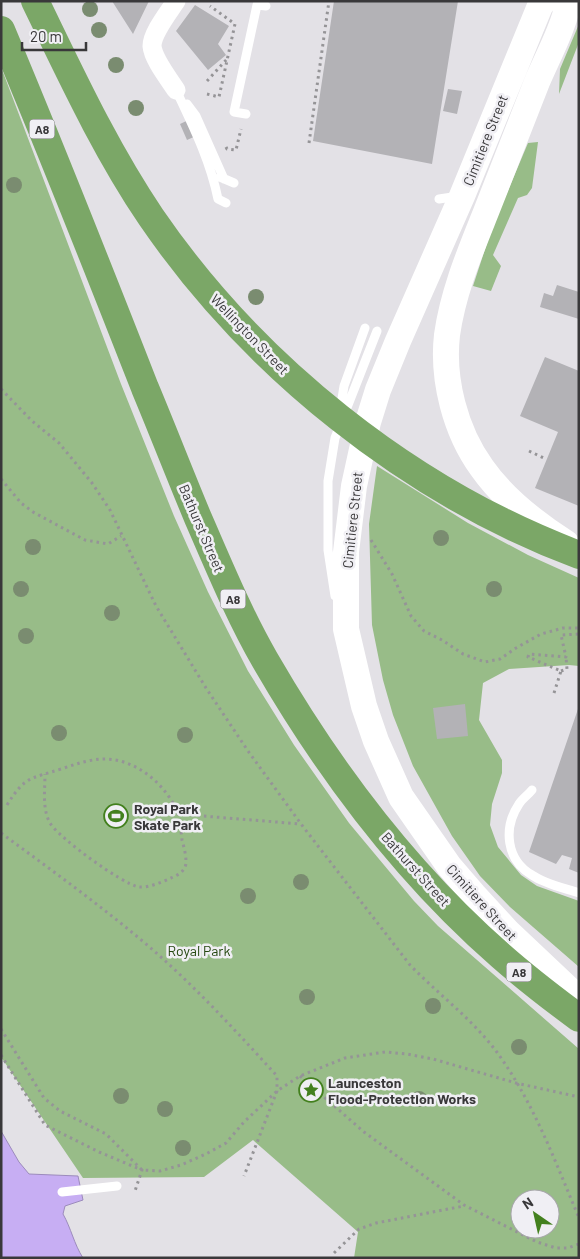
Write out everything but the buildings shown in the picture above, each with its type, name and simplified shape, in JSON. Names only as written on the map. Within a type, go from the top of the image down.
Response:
[{"type":"highway","name":"Wellington Street","points":[[35,1],[82,100],[113,157],[150,216],[178,255],[251,339],[326,407],[373,443],[466,502],[536,539],[579,553]]},
{"type":"highway","name":"Bathurst Street","points":[[1,30],[181,479],[227,588],[264,659],[317,745],[405,859],[464,921],[499,954],[529,980],[579,1018]]},
{"type":"main road","name":"Cimitiere Street","points":[[544,1],[450,197],[364,395],[368,422],[354,486],[346,552],[346,629],[364,706],[376,741],[401,797],[449,866],[474,895],[508,932],[579,999]]},
{"type":"main road","name":"Cimitiere Street","points":[[569,1],[566,14],[463,270],[448,330],[446,358],[448,381],[459,422],[481,467],[523,511],[579,553]]},
{"type":"street","points":[[176,1],[153,39],[152,47],[176,90]]},
{"type":"lane","points":[[246,114],[234,112],[257,5],[266,6]]},
{"type":"lane","points":[[176,90],[202,145],[222,201],[182,117],[176,90]]},
{"type":"lane","points":[[176,90],[196,116],[224,179]]},
{"type":"lane","points":[[213,174],[234,183]]},
{"type":"lane","points":[[346,629],[336,601],[328,550],[328,481],[344,386],[365,328]]},
{"type":"lane","points":[[335,438],[364,395],[377,331]]},
{"type":"lane","points":[[532,790],[520,803],[510,821],[508,838],[512,852],[517,861],[533,876],[579,893]]},
{"type":"lane","points":[[62,1192],[117,1186]]},
{"type":"path","points":[[309,143],[328,1]]},
{"type":"path","points":[[207,94],[219,97],[234,24],[210,6]]},
{"type":"path","points":[[207,81],[228,59]]},
{"type":"path","points":[[224,144],[227,149],[236,150],[240,128]]},
{"type":"path","points":[[1,389],[32,421],[59,443],[92,483],[110,510],[156,606],[206,688],[301,824],[410,965],[428,984],[452,1003],[496,1050],[543,1133],[579,1218]]},
{"type":"path","points":[[530,451],[546,459]]},
{"type":"path","points":[[1,480],[21,503],[33,512],[85,540],[108,544],[121,536]]},
{"type":"path","points":[[368,535],[392,574],[411,616],[424,631],[463,654],[485,662],[500,659],[541,634],[563,628],[579,628]]},
{"type":"path","points":[[566,657],[529,654],[528,657],[561,671],[567,670],[566,657],[560,635],[579,634]]},
{"type":"path","points":[[554,693],[561,671]]},
{"type":"path","points":[[7,805],[18,788],[28,779],[89,760],[107,759],[134,766],[160,786],[178,814],[186,864],[183,870],[177,875],[156,883],[141,887],[130,885],[69,843],[50,823],[47,815],[45,774]]},
{"type":"path","points":[[178,814],[301,824]]},
{"type":"path","points":[[1,833],[65,879],[146,944],[229,1023],[277,1076],[277,1091],[244,1176]]},
{"type":"path","points":[[1,1029],[44,1098],[60,1110],[106,1134],[142,1170]]},
{"type":"path","points":[[1,1055],[45,1125],[99,1152],[142,1170],[160,1171],[181,1166],[226,1143],[265,1101],[277,1091],[300,1076],[345,1058],[385,1052],[407,1054],[434,1059],[516,1083],[579,1097]]},
{"type":"path","points":[[300,1076],[364,1132],[464,1206],[494,1222],[546,1245],[556,1248],[568,1248],[579,1244]]},
{"type":"path","points":[[135,1191],[142,1170]]},
{"type":"path","points":[[334,1254],[359,1229],[376,1223],[464,1206]]},
{"type":"green space","points":[[579,24],[579,42],[559,94],[560,69]]},
{"type":"green space","name":"Royal Park","points":[[1,67],[121,384],[174,516],[208,592],[248,671],[294,745],[349,823],[414,901],[438,926],[579,1049],[579,1258],[354,1258],[358,1232],[253,1140],[204,1177],[83,1178],[1,1057]]},
{"type":"green space","points":[[538,142],[532,188],[527,195],[518,198],[493,255],[501,266],[491,291],[473,286],[491,231],[528,143]]},
{"type":"green space","points":[[377,466],[468,523],[528,555],[579,578],[579,666],[509,669],[483,683],[479,720],[502,760],[502,773],[492,804],[490,825],[498,847],[521,875],[537,886],[579,901],[579,967],[510,907],[480,876],[452,836],[413,766],[393,715],[383,680],[372,625],[369,524]]},
{"type":"shaded area","points":[[1,1131],[19,1162],[29,1174],[78,1176],[83,1200],[65,1206],[63,1214],[83,1258],[1,1258]]},
{"type":"place","name":"Royal Park Skate Park","points":[[116,816]]},
{"type":"place","name":"Launceston Flood-Protection Works","points":[[311,1090]]}]
